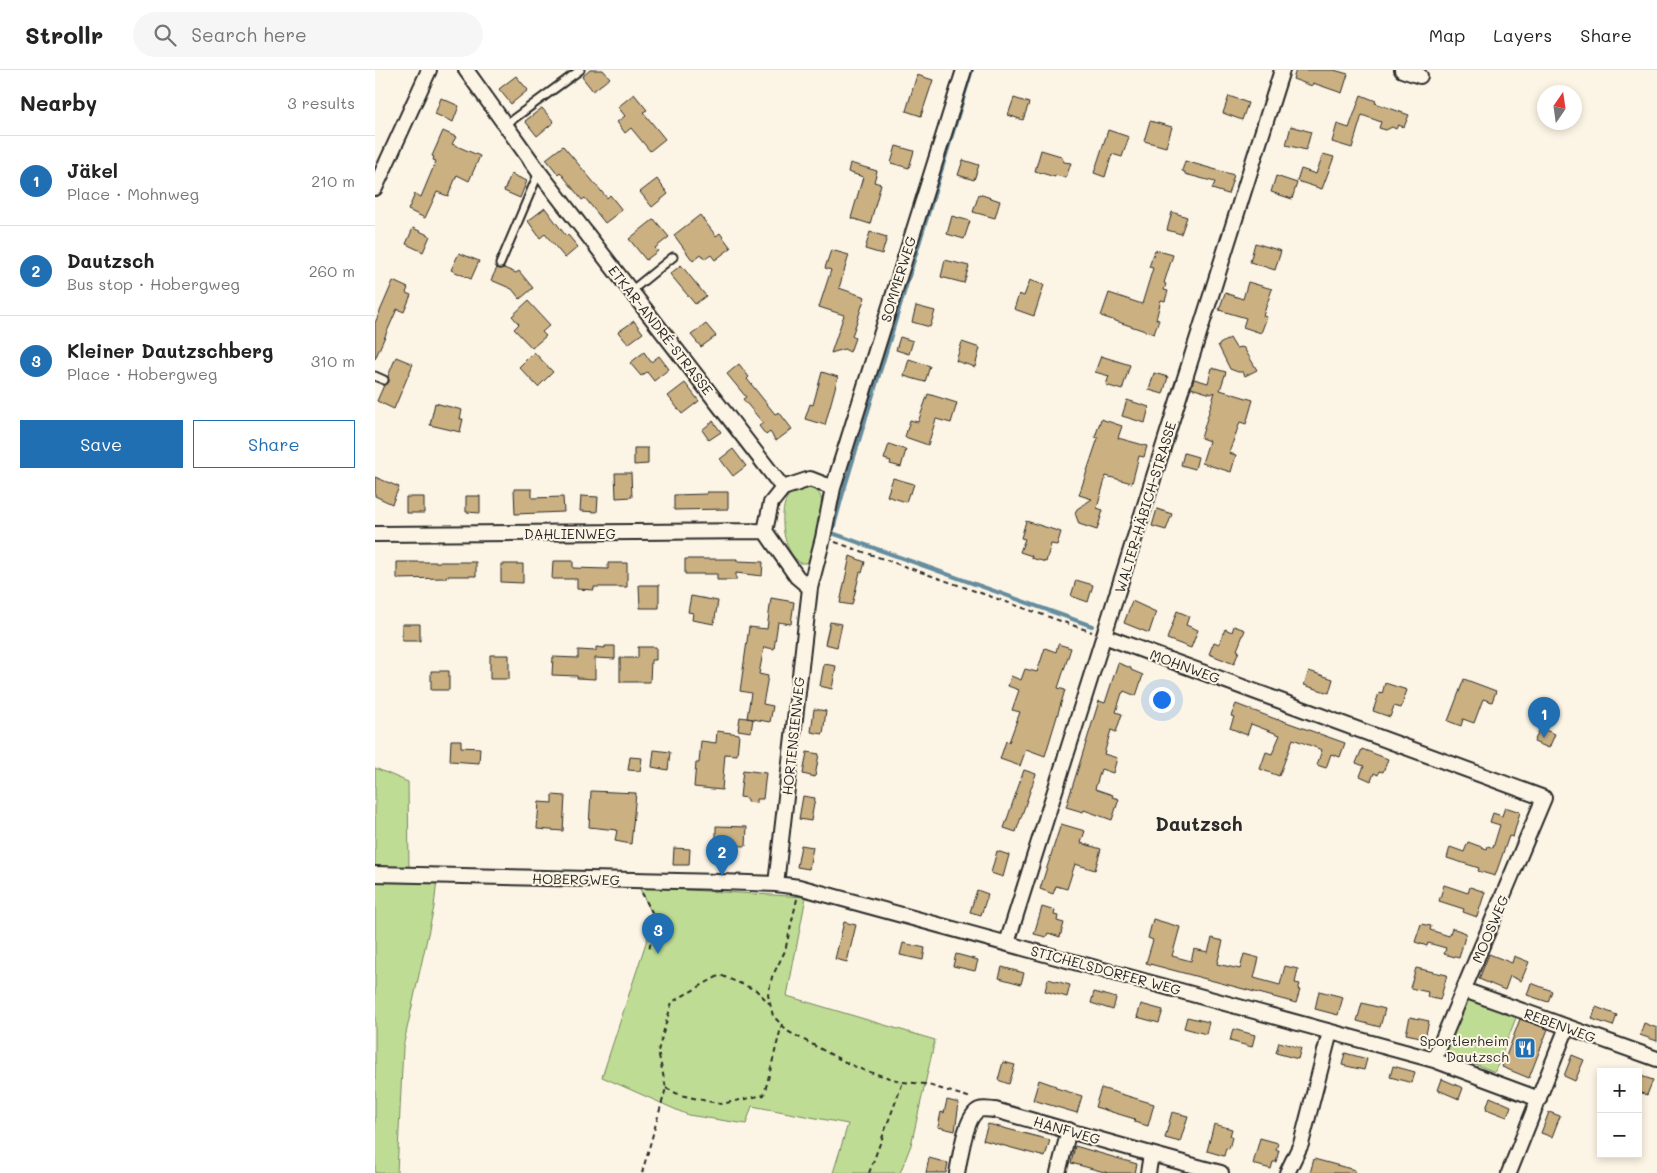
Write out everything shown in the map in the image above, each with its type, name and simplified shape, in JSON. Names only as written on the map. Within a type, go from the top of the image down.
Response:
[{"type":"street","points":[[375,188],[429,70]]},
{"type":"street","name":"ETKAR-ANDRÉ-STRASSE","points":[[466,70],[539,172],[783,488]]},
{"type":"street","name":"SOMMERWEG","points":[[810,588],[833,488],[964,70]]},
{"type":"street","name":"WALTER-HÄBICH-STRASSE","points":[[1007,943],[1282,70]]},
{"type":"street","points":[[1402,70],[1420,76]]},
{"type":"street","points":[[810,588],[797,577],[765,531],[771,503],[783,488],[810,479],[833,488]]},
{"type":"street","name":"DAHLIENWEG","points":[[375,534],[765,531]]},
{"type":"street","name":"HORTENSIENWEG","points":[[776,884],[810,588]]},
{"type":"street","name":"MOHNWEG","points":[[1104,636],[1545,798]]},
{"type":"street","name":"MOOSWEG","points":[[1434,1060],[1545,798]]},
{"type":"street","name":"HOBERGWEG","points":[[375,874],[776,884]]},
{"type":"street","name":"STICHELSDORFER WEG","points":[[776,884],[799,887],[1434,1060],[1539,1099]]},
{"type":"street","name":"REBENWEG","points":[[1464,990],[1657,1059]]},
{"type":"street","points":[[1509,1173],[1567,1027]]},
{"type":"street","points":[[1287,1173],[1301,1144],[1330,1032]]},
{"type":"street","points":[[957,1173],[968,1124],[973,1114],[980,1110]]},
{"type":"street","name":"HANFWEG","points":[[980,1110],[995,1110],[1221,1173]]},
{"type":"street","points":[[1058,1173],[1069,1130]]},
{"type":"street","points":[[1148,1173],[1151,1155]]},
{"type":"lane","points":[[505,125],[580,70]]},
{"type":"lane","points":[[500,264],[539,172]]},
{"type":"lane","points":[[631,291],[673,257]]},
{"type":"lane","points":[[375,376],[384,380]]},
{"type":"path","points":[[832,548],[834,541],[1104,636]]},
{"type":"path","points":[[635,880],[655,918],[649,952]]},
{"type":"path","points":[[799,887],[785,951],[772,977],[768,996],[773,1016],[789,1032],[847,1063],[903,1082],[925,1084],[968,1097],[980,1110]]},
{"type":"path","points":[[642,1173],[666,1088],[658,1051],[672,1002],[720,975],[756,990],[770,1004]]},
{"type":"path","points":[[666,1088],[680,1095],[721,1104],[764,1095],[782,1024]]},
{"type":"path","points":[[869,1173],[903,1082]]},
{"type":"green space","points":[[808,485],[818,492],[822,503],[810,560],[807,563],[800,563],[787,545],[783,513],[790,494]]},
{"type":"green space","points":[[375,768],[408,782],[409,869],[375,868]]},
{"type":"green space","points":[[437,880],[434,907],[403,1047],[397,1173],[375,1173],[375,881]]},
{"type":"green space","points":[[639,887],[806,897],[787,996],[935,1040],[911,1145],[900,1173],[833,1173],[848,1124],[752,1106],[746,1124],[688,1115],[602,1077],[654,918]]},
{"type":"green space","points":[[1467,996],[1517,1015],[1495,1072],[1445,1052]]},
{"type":"building","points":[[590,70],[603,70],[610,78],[593,91],[582,77]]},
{"type":"building","points":[[1296,70],[1334,70],[1348,74],[1342,93],[1313,83],[1312,86],[1293,79]]},
{"type":"building","points":[[917,75],[933,80],[921,116],[906,111]]},
{"type":"building","points":[[516,76],[528,90],[511,104],[499,89]]},
{"type":"building","points":[[634,94],[647,110],[643,112],[665,139],[650,151],[631,128],[625,133],[617,122],[625,116],[618,107]]},
{"type":"building","points":[[1361,95],[1376,101],[1375,103],[1409,115],[1404,127],[1398,125],[1396,129],[1392,127],[1386,130],[1379,128],[1381,122],[1362,115],[1352,148],[1332,142],[1337,124],[1349,128]]},
{"type":"building","points":[[1229,96],[1248,103],[1242,120],[1223,113]]},
{"type":"building","points":[[441,98],[459,106],[453,122],[435,114]]},
{"type":"building","points":[[1014,98],[1029,103],[1023,120],[1008,115]]},
{"type":"building","points":[[542,108],[554,122],[537,136],[525,121]]},
{"type":"building","points":[[1150,121],[1172,127],[1166,147],[1144,141]]},
{"type":"building","points":[[1291,126],[1311,132],[1306,150],[1286,145]]},
{"type":"building","points":[[1108,130],[1129,137],[1122,157],[1112,154],[1105,177],[1094,173]]},
{"type":"building","points":[[443,131],[456,137],[452,144],[480,156],[469,181],[457,175],[448,196],[437,192],[425,218],[408,210],[415,194],[421,197],[436,161],[433,160],[434,157],[432,156]]},
{"type":"building","points":[[563,146],[607,198],[610,195],[622,210],[605,223],[585,198],[582,200],[560,172],[558,174],[546,159]]},
{"type":"building","points":[[896,146],[914,151],[909,168],[891,163]]},
{"type":"building","points":[[1041,150],[1061,156],[1064,162],[1071,163],[1066,178],[1035,171]]},
{"type":"building","points":[[1323,154],[1334,157],[1322,189],[1297,181],[1301,169],[1316,174]]},
{"type":"building","points":[[963,160],[979,165],[974,180],[958,175]]},
{"type":"building","points":[[1185,161],[1234,175],[1228,194],[1212,189],[1215,182],[1185,174],[1182,171]]},
{"type":"building","points":[[850,163],[877,171],[874,182],[881,184],[870,224],[851,218],[863,177],[848,172]]},
{"type":"building","points":[[511,174],[527,181],[520,198],[504,191]]},
{"type":"building","points":[[1276,176],[1297,183],[1292,199],[1271,192]]},
{"type":"building","points":[[657,179],[668,194],[652,207],[640,192]]},
{"type":"building","points":[[979,194],[1000,201],[995,218],[973,212]]},
{"type":"building","points":[[545,208],[566,236],[568,235],[578,247],[565,258],[545,234],[540,238],[528,221]]},
{"type":"building","points":[[1172,212],[1187,217],[1181,234],[1167,230]]},
{"type":"building","points":[[700,215],[716,236],[720,233],[731,248],[715,260],[711,255],[705,259],[701,254],[693,261],[674,235]]},
{"type":"building","points":[[952,216],[970,221],[964,239],[947,234]]},
{"type":"building","points":[[654,219],[669,237],[655,248],[658,251],[646,260],[629,239]]},
{"type":"building","points":[[413,228],[430,236],[423,252],[406,244]]},
{"type":"building","points":[[870,232],[887,237],[882,254],[865,249]]},
{"type":"building","points":[[1255,243],[1281,251],[1275,270],[1250,262]]},
{"type":"building","points":[[831,250],[849,255],[839,288],[865,297],[852,336],[855,338],[850,352],[844,349],[831,353],[844,315],[819,307],[831,270],[825,268]]},
{"type":"building","points":[[1155,250],[1173,255],[1164,283],[1166,284],[1164,290],[1168,291],[1165,301],[1161,300],[1156,319],[1159,320],[1154,334],[1101,316],[1109,293],[1142,304],[1153,268],[1149,267]]},
{"type":"building","points":[[459,253],[479,261],[471,279],[451,270]]},
{"type":"building","points":[[945,260],[969,266],[964,283],[941,277]]},
{"type":"building","points":[[681,265],[706,296],[695,304],[670,274]]},
{"type":"building","points":[[497,268],[504,268],[516,273],[519,271],[533,288],[520,299],[512,289],[491,280]]},
{"type":"building","points":[[1030,280],[1044,285],[1034,316],[1014,309],[1019,294],[1024,296]]},
{"type":"building","points":[[393,281],[408,288],[406,293],[411,295],[404,312],[397,309],[375,359],[375,323]]},
{"type":"building","points":[[1248,282],[1272,289],[1263,316],[1267,317],[1261,333],[1243,327],[1246,318],[1219,310],[1225,293],[1243,299]]},
{"type":"building","points":[[528,301],[550,325],[542,332],[546,336],[532,348],[514,329],[519,324],[512,316]]},
{"type":"building","points":[[916,306],[935,311],[930,327],[912,322]]},
{"type":"building","points":[[634,321],[643,333],[628,344],[618,332]]},
{"type":"building","points":[[706,324],[716,336],[701,347],[691,335]]},
{"type":"building","points":[[900,337],[913,341],[909,354],[896,350]]},
{"type":"building","points":[[1230,338],[1236,348],[1244,348],[1257,370],[1245,376],[1243,372],[1230,369],[1218,345]]},
{"type":"building","points":[[962,342],[980,348],[975,367],[956,361]]},
{"type":"building","points":[[534,352],[553,372],[538,387],[519,367]]},
{"type":"building","points":[[644,352],[651,362],[659,356],[669,369],[654,381],[647,372],[641,376],[630,363]]},
{"type":"building","points":[[1101,356],[1130,365],[1122,390],[1106,385],[1109,376],[1095,372]]},
{"type":"building","points":[[396,357],[413,364],[394,409],[377,401],[384,385],[389,382],[388,376]]},
{"type":"building","points":[[909,359],[930,366],[925,382],[904,376]]},
{"type":"building","points":[[739,364],[749,377],[747,379],[775,414],[779,412],[792,429],[776,441],[770,432],[766,435],[759,426],[763,423],[743,399],[746,397],[727,374]]},
{"type":"building","points":[[1212,368],[1226,372],[1220,390],[1253,400],[1246,424],[1240,422],[1229,453],[1236,455],[1231,472],[1202,463],[1209,441],[1201,438],[1215,392],[1211,394],[1191,388],[1194,379],[1208,383]]},
{"type":"building","points":[[822,372],[838,377],[825,425],[805,419],[810,404],[813,405]]},
{"type":"building","points":[[1154,373],[1168,377],[1163,394],[1149,390]]},
{"type":"building","points":[[685,383],[699,401],[682,414],[668,396]]},
{"type":"building","points":[[928,394],[957,403],[951,423],[936,419],[928,445],[905,437],[910,420],[918,422]]},
{"type":"building","points":[[1127,400],[1149,407],[1145,423],[1122,416]]},
{"type":"building","points":[[435,403],[462,410],[460,419],[463,419],[460,432],[430,425]]},
{"type":"building","points":[[1101,419],[1122,426],[1118,438],[1147,446],[1144,457],[1139,456],[1132,483],[1106,476],[1097,508],[1103,510],[1097,530],[1079,524],[1075,513],[1077,509],[1092,499],[1079,495],[1098,438],[1095,437]]},
{"type":"building","points":[[713,421],[721,432],[709,440],[702,430]]},
{"type":"building","points":[[889,444],[906,450],[901,467],[890,464],[891,461],[884,459]]},
{"type":"building","points":[[634,448],[648,448],[648,464],[634,465]]},
{"type":"building","points":[[733,449],[746,466],[733,476],[720,459]]},
{"type":"building","points":[[1184,453],[1198,457],[1195,469],[1181,465]]},
{"type":"building","points":[[615,473],[631,473],[632,497],[616,498]]},
{"type":"building","points":[[375,477],[399,487],[392,504],[375,496]]},
{"type":"building","points":[[893,478],[914,484],[906,502],[887,496]]},
{"type":"building","points":[[514,489],[532,489],[532,498],[563,497],[564,512],[515,514]]},
{"type":"building","points":[[707,492],[728,492],[728,509],[674,510],[674,495],[707,494]]},
{"type":"building","points":[[466,496],[480,496],[480,513],[466,512]]},
{"type":"building","points":[[581,496],[598,497],[597,512],[580,511]]},
{"type":"building","points":[[406,497],[424,497],[424,513],[406,513]]},
{"type":"building","points":[[1157,509],[1172,514],[1166,530],[1152,526]]},
{"type":"building","points":[[1026,521],[1061,532],[1057,545],[1051,544],[1046,562],[1031,558],[1032,556],[1020,552],[1025,539],[1021,538]]},
{"type":"building","points":[[850,556],[865,562],[862,573],[860,572],[852,605],[840,603]]},
{"type":"building","points":[[685,559],[737,559],[737,561],[763,562],[762,576],[736,573],[736,580],[717,580],[717,574],[685,574]]},
{"type":"building","points":[[553,561],[573,561],[573,568],[608,569],[608,563],[627,563],[627,587],[594,587],[594,590],[577,589],[577,579],[552,579]]},
{"type":"building","points":[[397,562],[476,562],[476,576],[397,579]]},
{"type":"building","points":[[501,564],[523,564],[523,583],[501,582]]},
{"type":"building","points":[[1076,580],[1093,585],[1088,602],[1071,596]]},
{"type":"building","points":[[639,585],[659,585],[659,608],[640,608]]},
{"type":"building","points":[[691,596],[718,601],[714,624],[692,620],[693,613],[688,612]]},
{"type":"building","points":[[771,598],[794,602],[791,624],[778,622],[774,649],[764,647],[759,674],[768,676],[763,704],[773,706],[770,722],[747,718],[751,693],[740,691],[749,627],[767,629]]},
{"type":"building","points":[[1132,601],[1156,612],[1149,633],[1124,623]]},
{"type":"building","points":[[1177,611],[1189,616],[1186,625],[1198,630],[1191,648],[1167,639]]},
{"type":"building","points":[[830,622],[842,624],[837,647],[825,644]]},
{"type":"building","points":[[402,624],[420,624],[420,641],[402,641]]},
{"type":"building","points":[[1234,626],[1245,630],[1234,664],[1209,654],[1214,642],[1219,644],[1225,629],[1232,632]]},
{"type":"building","points":[[1058,644],[1071,648],[1058,688],[1065,690],[1045,756],[1026,749],[1020,766],[1000,759],[1006,741],[1009,742],[1020,712],[1012,710],[1019,690],[1008,686],[1011,676],[1021,680],[1025,669],[1037,672],[1045,648],[1056,652]]},
{"type":"building","points":[[605,646],[615,646],[615,659],[595,658],[595,679],[552,675],[553,657],[578,658],[578,650],[596,651],[596,647],[605,648]]},
{"type":"building","points":[[638,647],[656,647],[656,660],[651,660],[650,682],[620,682],[620,658],[638,658]]},
{"type":"building","points":[[490,655],[509,655],[509,679],[490,679]]},
{"type":"building","points":[[1118,663],[1143,675],[1136,696],[1124,691],[1122,693],[1116,712],[1122,714],[1116,732],[1111,730],[1104,754],[1117,758],[1113,773],[1101,769],[1095,789],[1119,799],[1112,820],[1084,810],[1083,812],[1066,807],[1099,701],[1105,703]]},
{"type":"building","points":[[824,664],[836,666],[832,689],[820,686]]},
{"type":"building","points":[[431,671],[449,671],[449,690],[431,690]]},
{"type":"building","points":[[1309,671],[1333,679],[1329,693],[1304,685]]},
{"type":"building","points":[[1464,679],[1496,691],[1492,702],[1483,699],[1474,723],[1463,719],[1461,726],[1448,721]]},
{"type":"building","points":[[1385,683],[1407,690],[1401,708],[1394,706],[1390,717],[1373,711],[1379,693],[1382,694]]},
{"type":"building","points":[[1236,704],[1345,743],[1340,757],[1331,754],[1326,768],[1317,765],[1322,750],[1293,739],[1279,776],[1260,769],[1266,752],[1272,754],[1280,735],[1251,724],[1247,735],[1230,728],[1234,717],[1231,716]]},
{"type":"building","points":[[814,709],[826,711],[823,734],[811,732]]},
{"type":"building","points":[[740,717],[753,719],[751,732],[738,730]]},
{"type":"building","points":[[1540,728],[1555,734],[1549,748],[1534,742]]},
{"type":"building","points":[[717,731],[739,734],[737,755],[725,754],[722,790],[694,787],[696,763],[699,763],[701,741],[716,743]]},
{"type":"building","points":[[451,740],[461,740],[461,747],[480,748],[479,763],[450,761]]},
{"type":"building","points":[[1362,749],[1388,759],[1383,772],[1379,771],[1378,775],[1374,773],[1371,781],[1360,776],[1364,766],[1356,763]]},
{"type":"building","points":[[654,750],[670,752],[668,770],[652,767]]},
{"type":"building","points":[[807,752],[819,754],[815,777],[803,774]]},
{"type":"building","points":[[630,757],[642,758],[640,771],[628,770]]},
{"type":"building","points":[[743,770],[766,773],[763,799],[756,799],[756,803],[747,802],[747,798],[740,797]]},
{"type":"building","points":[[1024,770],[1036,774],[1016,832],[1004,828]]},
{"type":"building","points":[[591,791],[636,793],[631,844],[615,841],[617,830],[589,827]]},
{"type":"building","points":[[552,795],[565,796],[563,831],[537,829],[539,802],[552,803]]},
{"type":"building","points":[[803,796],[815,798],[811,821],[799,819]]},
{"type":"building","points":[[1505,807],[1520,812],[1513,837],[1509,836],[1495,876],[1478,871],[1479,868],[1447,858],[1450,847],[1464,852],[1468,842],[1487,849],[1488,846],[1493,848],[1500,825],[1490,822],[1493,813],[1502,816]]},
{"type":"building","points":[[1061,824],[1085,831],[1081,843],[1101,849],[1095,870],[1075,864],[1067,889],[1056,886],[1053,894],[1040,889]]},
{"type":"building","points":[[716,826],[747,827],[746,846],[716,845]]},
{"type":"building","points":[[801,845],[813,847],[809,869],[797,867]]},
{"type":"building","points":[[674,848],[690,849],[689,865],[673,865]]},
{"type":"building","points":[[997,851],[1009,855],[1003,877],[991,873]]},
{"type":"building","points":[[1444,885],[1468,893],[1470,887],[1485,892],[1477,917],[1463,912],[1464,909],[1439,901]]},
{"type":"building","points":[[977,890],[988,894],[981,915],[970,912]]},
{"type":"building","points":[[1042,907],[1055,911],[1054,915],[1058,916],[1057,921],[1064,923],[1060,937],[1048,933],[1046,937],[1034,934]]},
{"type":"building","points":[[1153,919],[1180,927],[1172,956],[1191,961],[1194,949],[1208,952],[1212,938],[1223,941],[1217,964],[1240,969],[1244,954],[1259,958],[1254,978],[1280,985],[1285,966],[1298,969],[1295,983],[1300,984],[1298,990],[1300,990],[1296,1003],[1146,963],[1153,940],[1148,938]]},
{"type":"building","points":[[844,922],[856,925],[847,962],[835,959]]},
{"type":"building","points":[[1421,924],[1431,926],[1430,930],[1449,936],[1452,928],[1466,933],[1459,958],[1444,954],[1446,948],[1428,943],[1427,946],[1415,942]]},
{"type":"building","points":[[903,943],[925,948],[923,960],[900,955]]},
{"type":"building","points":[[956,954],[978,960],[975,971],[953,966]]},
{"type":"building","points":[[1489,954],[1512,963],[1514,956],[1529,962],[1521,981],[1510,976],[1505,990],[1479,979]]},
{"type":"building","points":[[1002,967],[1024,973],[1021,984],[999,978]]},
{"type":"building","points":[[1416,968],[1447,975],[1440,1000],[1427,997],[1428,992],[1410,988]]},
{"type":"building","points":[[1048,979],[1070,985],[1067,997],[1045,991]]},
{"type":"building","points":[[1531,983],[1552,991],[1548,1002],[1527,995]]},
{"type":"building","points":[[1319,991],[1343,997],[1338,1015],[1315,1009]]},
{"type":"building","points":[[1094,992],[1116,998],[1113,1010],[1091,1003]]},
{"type":"building","points":[[1362,1003],[1385,1009],[1380,1027],[1357,1021]]},
{"type":"building","points":[[1141,1004],[1163,1010],[1159,1023],[1137,1017]]},
{"type":"building","points":[[1596,1007],[1617,1015],[1613,1026],[1592,1019]]},
{"type":"building","points":[[1187,1017],[1209,1022],[1206,1034],[1184,1028]]},
{"type":"building","points":[[1410,1017],[1429,1021],[1425,1038],[1406,1034]]},
{"type":"building","name":"Sportlerheim Dautzsch","points":[[1520,1019],[1548,1029],[1529,1078],[1502,1067]]},
{"type":"building","points":[[1644,1023],[1657,1028],[1657,1041],[1640,1035]]},
{"type":"building","points":[[1233,1029],[1255,1035],[1252,1047],[1230,1041]]},
{"type":"building","points":[[1279,1042],[1301,1048],[1298,1059],[1276,1053]]},
{"type":"building","points":[[1345,1053],[1367,1059],[1364,1070],[1342,1065]]},
{"type":"building","points":[[1572,1055],[1584,1060],[1575,1081],[1564,1076]]},
{"type":"building","points":[[1003,1062],[1015,1065],[1009,1084],[998,1080]]},
{"type":"building","points":[[1393,1066],[1415,1072],[1412,1083],[1390,1077]]},
{"type":"building","points":[[1642,1076],[1653,1080],[1647,1095],[1642,1093]]},
{"type":"building","points":[[1442,1079],[1463,1088],[1459,1099],[1438,1090]]},
{"type":"building","points":[[1039,1080],[1056,1086],[1056,1088],[1082,1096],[1077,1113],[1033,1100]]},
{"type":"building","points":[[1101,1088],[1154,1104],[1148,1126],[1134,1122],[1135,1119],[1095,1107]]},
{"type":"building","points":[[1490,1097],[1511,1106],[1507,1117],[1486,1109]]},
{"type":"building","points":[[947,1100],[959,1103],[955,1131],[938,1127],[941,1112],[944,1113]]},
{"type":"building","points":[[1172,1112],[1188,1116],[1180,1142],[1165,1138]]},
{"type":"building","points":[[1549,1112],[1560,1116],[1552,1137],[1541,1133]]},
{"type":"building","points":[[988,1124],[1050,1140],[1045,1157],[983,1140]]},
{"type":"building","points":[[1214,1124],[1232,1129],[1229,1149],[1226,1148],[1224,1156],[1207,1151]]},
{"type":"building","points":[[1260,1138],[1278,1143],[1276,1150],[1279,1150],[1276,1162],[1273,1162],[1271,1169],[1253,1164]]},
{"type":"building","points":[[1075,1146],[1137,1164],[1135,1173],[1108,1173],[1071,1163]]},
{"type":"building","points":[[929,1158],[948,1163],[946,1173],[926,1173]]},
{"type":"building","points":[[1314,1159],[1355,1170],[1355,1173],[1310,1173]]},
{"type":"waterway","points":[[972,70],[832,533],[1092,626]]},
{"type":"place","name":"Jäkel","points":[[1544,738]]},
{"type":"place","name":"Dautzsch","points":[[722,876]]},
{"type":"place","name":"Kleiner Dautzschberg","points":[[658,954]]},
{"type":"place","name":"Sportlerheim Dautzsch","points":[[1525,1048]]},
{"type":"district","name":"Dautzsch","points":[[1199,823]]}]
